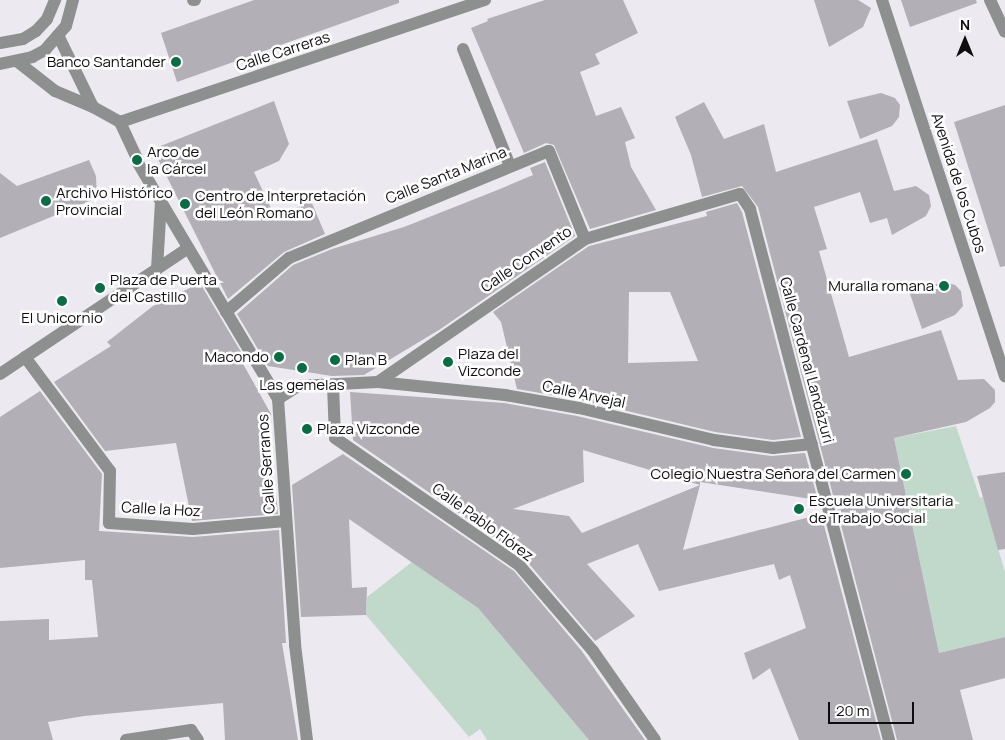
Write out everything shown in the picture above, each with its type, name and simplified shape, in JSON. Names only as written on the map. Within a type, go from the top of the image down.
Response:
[{"type":"street","points":[[0,43],[23,39],[36,31],[47,20],[55,0]]},
{"type":"street","points":[[0,64],[18,62],[45,50],[66,26],[73,0]]},
{"type":"street","name":"Calle Carreras","points":[[120,122],[485,0]]},
{"type":"street","name":"Avenida de los Cubos","points":[[882,0],[1005,376]]},
{"type":"street","points":[[990,0],[1005,32]]},
{"type":"street","points":[[58,35],[93,107]]},
{"type":"street","points":[[463,49],[510,166]]},
{"type":"street","points":[[18,62],[55,91],[93,107],[120,122]]},
{"type":"street","name":"Calle Serranos","points":[[120,122],[137,160],[278,399],[295,645],[307,740]]},
{"type":"street","name":"Calle Santa Marina","points":[[226,312],[289,258],[549,151],[585,239]]},
{"type":"street","name":"Calle Convento","points":[[378,382],[585,239],[740,194]]},
{"type":"street","name":"Calle Cardenal Landázuri","points":[[740,194],[750,209],[889,740]]},
{"type":"street","points":[[157,269],[161,202]]},
{"type":"street","points":[[0,374],[188,248]]},
{"type":"street","name":"Calle la Hoz","points":[[25,357],[110,471],[109,523],[193,530],[286,521]]},
{"type":"street","name":"Calle Arvejal","points":[[278,399],[298,386],[378,382],[505,395],[579,408],[714,440],[773,448],[812,444]]},
{"type":"street","name":"Calle Pablo Flórez","points":[[333,385],[335,438],[519,565],[593,651],[655,740]]},
{"type":"street","points":[[126,740],[191,730],[198,740]]},
{"type":"green space","points":[[956,426],[980,498],[983,497],[1005,572],[1005,637],[939,653],[894,438]]},
{"type":"green space","points":[[412,562],[478,608],[589,740],[487,740],[480,729],[469,737],[366,615],[367,597]]},
{"type":"building","points":[[254,0],[399,0],[399,3],[177,82],[161,33]]},
{"type":"building","points":[[545,0],[623,0],[638,33],[595,54],[600,64],[580,72],[596,116],[621,107],[635,138],[625,142],[631,167],[656,210],[590,229],[554,145],[546,143],[524,153],[471,28],[488,21],[487,19]]},
{"type":"building","points":[[814,0],[858,0],[871,8],[863,27],[829,47]]},
{"type":"building","points":[[901,0],[976,0],[977,3],[910,27]]},
{"type":"building","points":[[881,93],[895,98],[900,105],[899,117],[892,126],[860,139],[847,101]]},
{"type":"building","points":[[274,101],[289,144],[279,161],[254,172],[275,217],[311,201],[325,234],[284,252],[228,299],[153,149]]},
{"type":"building","points":[[704,102],[724,139],[764,124],[776,172],[877,139],[894,191],[916,186],[929,195],[931,206],[926,216],[892,235],[887,218],[870,223],[860,192],[814,207],[827,249],[819,251],[849,357],[941,330],[958,380],[984,379],[995,390],[995,402],[990,408],[966,422],[894,438],[939,653],[1005,637],[1005,678],[960,690],[973,740],[897,740],[837,510],[853,506],[835,503],[758,207],[742,186],[702,197],[691,155],[675,117]]},
{"type":"building","points":[[1005,105],[1005,266],[1000,267],[954,122]]},
{"type":"building","name":"Archivo Histórico Provincial","points":[[89,160],[96,176],[97,198],[0,238],[0,173],[17,186]]},
{"type":"building","points":[[545,162],[575,236],[439,330],[364,375],[332,376],[268,366],[237,314],[293,265],[332,249],[404,227],[500,189],[533,175],[530,168]]},
{"type":"building","points":[[737,203],[742,212],[801,437],[773,440],[715,432],[581,400],[517,389],[501,322],[493,312],[589,246],[707,216],[706,212]],"holes":[[[629,292],[670,292],[698,361],[628,363]]]},
{"type":"building","points":[[944,282],[955,285],[961,291],[963,306],[955,315],[922,329],[909,291]]},
{"type":"building","points":[[200,283],[247,362],[242,362],[271,414],[271,420],[261,423],[269,499],[276,494],[278,514],[192,521],[176,443],[105,451],[54,382],[111,346],[107,342],[153,306]]},
{"type":"building","points":[[40,391],[102,474],[99,531],[193,537],[279,530],[286,643],[282,643],[298,740],[225,740],[223,703],[84,716],[48,722],[53,740],[0,740],[0,621],[49,619],[49,640],[98,637],[92,580],[85,580],[85,560],[0,568],[0,417]]},
{"type":"building","points":[[350,392],[504,403],[577,416],[713,448],[772,456],[805,453],[818,500],[700,482],[700,485],[683,550],[821,514],[881,740],[799,740],[770,668],[753,680],[744,653],[806,628],[790,575],[779,580],[774,564],[659,591],[638,544],[587,564],[635,616],[595,641],[524,558],[353,440]],"holes":[[[583,450],[700,485],[582,533],[569,516],[513,509],[584,482]]]},
{"type":"building","points":[[343,454],[514,571],[581,650],[645,740],[589,740],[478,608],[349,519],[352,588],[367,587],[366,615],[301,617],[292,485]]},
{"type":"building","points":[[1005,472],[1005,549],[998,550],[977,476]]},
{"type":"place","name":"Banco Santander","points":[[176,62]]},
{"type":"place","name":"Arco de la Cárcel","points":[[137,160]]},
{"type":"place","name":"Archivo Histórico Provincial","points":[[46,201]]},
{"type":"place","name":"Centro de Interpretación del León Romano","points":[[185,204]]},
{"type":"place","name":"Muralla romana","points":[[944,286]]},
{"type":"place","name":"Plaza de Puerta del Castillo","points":[[100,288]]},
{"type":"place","name":"El Unicornio","points":[[62,301]]},
{"type":"place","name":"Macondo","points":[[279,357]]},
{"type":"place","name":"Plan B","points":[[335,360]]},
{"type":"place","name":"Plaza del Vizconde","points":[[448,362]]},
{"type":"place","name":"Las gemelas","points":[[302,368]]},
{"type":"place","name":"Plaza Vizconde","points":[[307,429]]},
{"type":"place","name":"Colegio Nuestra Señora del Carmen","points":[[906,474]]},
{"type":"place","name":"Escuela Universitaria de Trabajo Social","points":[[799,509]]}]
